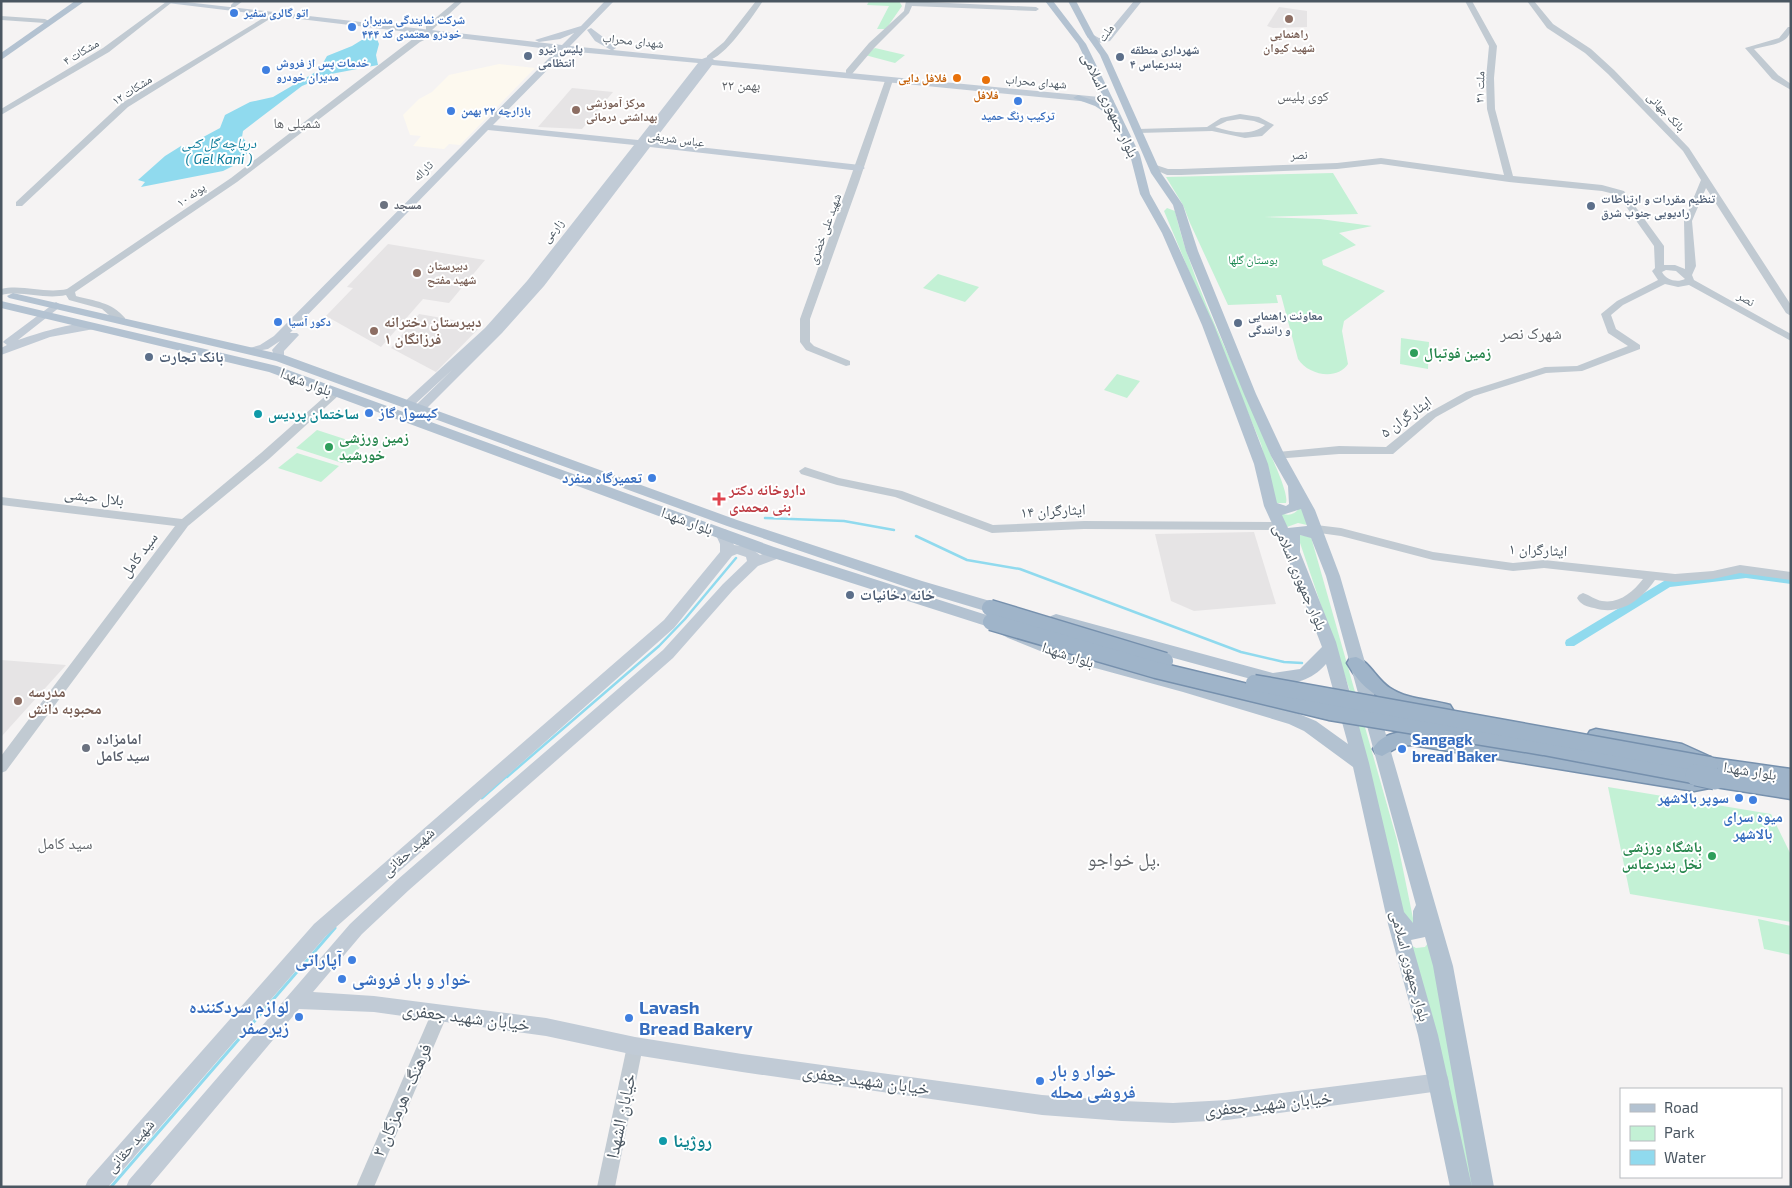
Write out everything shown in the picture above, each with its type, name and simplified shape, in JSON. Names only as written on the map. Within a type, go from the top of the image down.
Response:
[{"type":"highway","points":[[991,615],[1156,670],[1330,712],[1712,772]]},
{"type":"highway","points":[[1356,662],[1367,679],[1382,694],[1429,707],[1656,745],[1682,752],[1712,772]]},
{"type":"highway","points":[[1429,707],[1421,709],[1416,714],[1414,720],[1423,735],[1432,740]]},
{"type":"highway","points":[[1382,749],[1396,739],[1432,740],[1694,783],[1712,772]]},
{"type":"highway","name":"بلوار شهدا","points":[[1712,772],[1791,777]]},
{"type":"highway","name":"بلوار شهدا","points":[[1712,772],[1791,791]]},
{"type":"main road","points":[[1,49],[73,3],[86,1]]},
{"type":"main road","name":"شهدای محراب","points":[[155,1],[413,31],[432,31]]},
{"type":"main road","name":"شهدای محراب","points":[[195,1],[236,4],[535,43],[608,49],[888,80],[1104,98]]},
{"type":"main road","name":"ثاراله","points":[[250,351],[264,347],[278,338],[397,215],[561,60],[610,1]]},
{"type":"main road","name":"ثاراله","points":[[593,23],[619,1]]},
{"type":"main road","points":[[1049,1],[1063,1]]},
{"type":"main road","name":"بلوار جمهوری اسلامی","points":[[1049,1],[1082,44],[1101,84],[1104,98],[1118,116],[1135,155],[1145,194],[1167,233],[1208,324],[1262,464],[1271,506],[1294,556],[1329,649],[1361,763],[1396,917],[1440,1082],[1461,1187]]},
{"type":"main road","name":"ملت","points":[[1104,55],[1111,40],[1138,1]]},
{"type":"main road","name":"ملت","points":[[1090,35],[1098,41],[1111,40],[1145,1]]},
{"type":"main road","points":[[1,57],[73,3]]},
{"type":"main road","points":[[1063,21],[1062,9],[1074,4]]},
{"type":"main road","name":"بلوار جمهوری اسلامی","points":[[1074,4],[1090,35],[1104,55],[1153,167],[1181,214],[1198,267],[1278,456],[1317,532],[1333,576],[1443,966],[1483,1187]]},
{"type":"main road","points":[[593,23],[598,38],[608,49],[561,60],[544,52],[535,43],[557,37],[593,23]]},
{"type":"main road","name":"شهدای محراب","points":[[708,60],[849,72],[1078,96]]},
{"type":"main road","name":"زارعی","points":[[414,406],[490,330],[557,254],[644,145],[708,60]]},
{"type":"main road","points":[[1078,96],[1093,92],[1101,84]]},
{"type":"main road","points":[[1078,96],[1098,104],[1118,116]]},
{"type":"main road","name":"ثاراله","points":[[279,354],[490,128]]},
{"type":"main road","name":"عباس شریفی","points":[[490,128],[859,171]]},
{"type":"main road","points":[[1145,194],[1161,197],[1165,188]]},
{"type":"main road","points":[[1167,233],[1161,208],[1170,205],[1181,214]]},
{"type":"main road","points":[[397,215],[400,217],[408,216]]},
{"type":"main road","points":[[379,233],[387,230],[391,233]]},
{"type":"main road","name":"بلوار شهدا","points":[[1,293],[94,326],[273,369],[777,554],[991,615],[1033,614],[1273,679],[1297,678],[1307,673],[1329,649]]},
{"type":"main road","name":"بلوار شهدا","points":[[1,304],[121,320],[250,351],[279,354],[414,406],[732,523],[991,615],[1020,639],[1116,670],[1183,686],[1293,719],[1310,726],[1361,763]]},
{"type":"main road","points":[[2,350],[52,310]]},
{"type":"main road","points":[[2,350],[26,340],[54,332],[94,326]]},
{"type":"main road","points":[[264,347],[267,352],[279,354]]},
{"type":"main road","points":[[1271,506],[1285,512],[1296,506],[1292,482]]},
{"type":"main road","points":[[1294,556],[1293,532],[1305,530],[1317,532]]},
{"type":"main road","points":[[722,533],[727,544],[727,553],[735,549],[745,550],[754,556],[753,563]]},
{"type":"main road","name":"شهید حقانی","points":[[95,1187],[320,930],[669,624],[727,553]]},
{"type":"main road","name":"شهید حقانی","points":[[136,1187],[356,929],[668,654],[728,587],[753,563],[777,554]]},
{"type":"main road","points":[[1289,678],[1301,695],[1302,704],[1299,712],[1293,719]]},
{"type":"main road","points":[[528,746],[548,758]]},
{"type":"main road","points":[[1396,917],[1408,932],[1415,933],[1423,930],[1418,874]]},
{"type":"main road","name":"خیابان شهید جعفری","points":[[294,1000],[374,1004],[546,1027],[635,1046],[1042,1105],[1164,1113],[1227,1110],[1440,1082]]},
{"type":"street","name":"پونه ۱۰","points":[[1,293],[18,289],[55,295],[70,291],[229,184],[417,40],[432,31],[460,1]]},
{"type":"street","points":[[708,60],[727,44],[760,1]]},
{"type":"street","points":[[930,1],[1009,2]]},
{"type":"street","name":"ملت ۳۱","points":[[1468,1],[1493,46],[1490,78],[1491,110],[1510,179]]},
{"type":"street","name":"بانک جهانی","points":[[1530,1],[1550,26],[1588,51],[1611,72],[1686,150],[1791,313]]},
{"type":"street","name":"مشکات ۴","points":[[1,113],[106,50],[168,3]]},
{"type":"street","points":[[849,72],[866,50],[906,12],[909,3],[1036,8]]},
{"type":"street","name":"مشکات ۱۲","points":[[19,204],[125,105],[272,15]]},
{"type":"street","points":[[1,18],[45,21]]},
{"type":"street","points":[[1791,29],[1782,40],[1749,48],[1775,77],[1791,88]]},
{"type":"street","points":[[413,31],[417,40]]},
{"type":"street","name":"شهید علی خضری","points":[[846,363],[810,348],[805,342],[805,319],[859,171],[888,80]]},
{"type":"street","points":[[1137,130],[1211,128],[1245,136],[1265,131],[1270,125],[1260,120],[1235,117],[1211,128]]},
{"type":"street","name":"نصر","points":[[1153,167],[1166,172],[1182,172],[1328,166],[1382,161],[1510,179],[1602,188],[1621,194],[1659,246],[1659,268],[1677,269],[1791,338]]},
{"type":"street","points":[[1165,188],[1182,172]]},
{"type":"street","points":[[1689,278],[1691,266],[1688,221],[1705,180]]},
{"type":"street","points":[[1659,268],[1657,274],[1665,280]]},
{"type":"street","name":"نصر","points":[[1665,280],[1680,284],[1689,278]]},
{"type":"street","name":"ایثارگران ۵","points":[[1278,456],[1339,450],[1389,451],[1432,415],[1470,394],[1546,370],[1578,369],[1636,347],[1612,331],[1606,314],[1620,303],[1665,280]]},
{"type":"street","points":[[70,291],[72,298],[110,308],[121,320]]},
{"type":"street","name":"سید کامل","points":[[1,767],[184,523],[265,456],[335,393]]},
{"type":"street","name":"ایثارگران ۱۴","points":[[805,471],[837,482],[898,494],[992,529],[1006,530],[1084,525],[1279,526]]},
{"type":"street","name":"بلال حبشی","points":[[1,501],[184,523]]},
{"type":"street","name":"ایثارگران ۱","points":[[1317,532],[1341,532],[1433,556],[1513,567],[1544,564],[1651,577],[1675,578],[1713,575],[1740,569],[1791,576]]},
{"type":"street","points":[[1583,598],[1593,606],[1616,607],[1642,590],[1651,577]]},
{"type":"street","name":"فرهنگ- هرمزگان ۳","points":[[365,1187],[440,1013]]},
{"type":"street","name":"خیابان الشهدا","points":[[606,1187],[635,1046]]},
{"type":"shaded area","name":"راهنمایی شهید کیوان","points":[[1279,7],[1307,11],[1307,27],[1273,28],[1267,26]]},
{"type":"shaded area","name":"بازارچه ۲۲ بهمن","points":[[499,64],[535,68],[460,145],[449,144],[444,149],[413,146],[421,136],[410,135],[403,115],[419,99],[432,92],[449,75]]},
{"type":"shaded area","name":"مرکز آموزشی بهداشتی درمانی","points":[[572,88],[613,92],[582,129],[538,127]]},
{"type":"shaded area","name":"دبیرستان شهید مفتح","points":[[388,244],[485,260],[449,303],[423,299],[381,347],[326,316],[353,288],[347,287]]},
{"type":"shaded area","points":[[419,314],[482,325],[436,372],[391,348]]},
{"type":"shaded area","points":[[1254,532],[1276,604],[1194,611],[1171,601],[1155,534]]},
{"type":"shaded area","name":"مدرسه محبوبه دانش","points":[[1,660],[66,665],[1,737]]},
{"type":"green space","points":[[869,1],[899,1],[902,6],[886,29],[877,29],[889,6],[867,5]]},
{"type":"green space","points":[[875,48],[905,55],[895,63],[865,55]]},
{"type":"green space","name":"بوستان گلها","points":[[1333,173],[1358,214],[1264,217],[1320,219],[1372,226],[1339,233],[1356,245],[1322,260],[1323,265],[1385,291],[1344,321],[1342,331],[1348,364],[1337,373],[1323,374],[1308,369],[1298,359],[1281,295],[1276,295],[1278,303],[1228,305],[1183,205],[1166,177]]},
{"type":"green space","points":[[1167,208],[1175,211],[1194,273],[1278,471],[1286,503],[1276,503],[1261,444],[1164,211]]},
{"type":"green space","points":[[938,274],[979,287],[965,302],[923,288]]},
{"type":"green space","name":"زمین فوتبال","points":[[1401,338],[1429,342],[1428,369],[1400,364]]},
{"type":"green space","points":[[1117,374],[1140,381],[1127,398],[1104,390]]},
{"type":"green space","name":"زمین ورزشی خورشید","points":[[317,430],[363,445],[342,463],[296,448]]},
{"type":"green space","points":[[297,453],[339,466],[321,482],[278,468]]},
{"type":"green space","points":[[1301,505],[1307,525],[1298,523],[1287,527],[1279,512],[1292,514]]},
{"type":"green space","points":[[1300,535],[1311,537],[1397,840],[1414,923],[1408,925],[1402,915],[1349,688],[1298,537]]},
{"type":"green space","points":[[1608,787],[1771,814],[1791,855],[1791,922],[1630,894]]},
{"type":"green space","points":[[1758,919],[1791,926],[1791,955],[1764,949]]},
{"type":"green space","points":[[1431,939],[1474,1187],[1468,1187],[1407,943],[1416,948],[1425,947]]},
{"type":"water","name":"دریاچه گل کنی ( Gel Kani )","points":[[372,36],[377,39],[379,44],[376,55],[378,65],[331,74],[302,86],[243,131],[242,137],[252,148],[237,164],[223,171],[141,187],[145,182],[138,180],[165,156],[181,146],[188,147],[220,128],[225,115],[250,102],[273,97],[319,70],[327,56]]},
{"type":"waterway","points":[[765,518],[844,521],[894,530]]},
{"type":"waterway","points":[[916,536],[967,560],[1020,569],[1241,652],[1284,662],[1302,663]]},
{"type":"waterway","points":[[507,777],[659,646],[685,619],[736,558]]},
{"type":"waterway","points":[[1570,643],[1668,584],[1746,575],[1791,581]]},
{"type":"waterway","points":[[482,798],[508,775]]},
{"type":"waterway","points":[[111,1187],[335,928]]},
{"type":"place","name":"اتو گالری سفیر","points":[[234,13]]},
{"type":"place","name":"راهنمایی شهید کیوان","points":[[1289,19]]},
{"type":"place","name":"شرکت نمایندگی مدیران خودرو معتمدی کد ۴۴۴","points":[[352,27]]},
{"type":"place","name":"پلیس نیرو انتظامی","points":[[528,56]]},
{"type":"place","name":"شهرداری منطقه ۴ بندرعباس","points":[[1120,57]]},
{"type":"place","name":"خدمات پس از فروش مدیران خودرو","points":[[266,70]]},
{"type":"place","name":"فلافل دایی","points":[[957,78]]},
{"type":"place","name":"فلافل","points":[[986,80]]},
{"type":"place","name":"ترکیب رنگ حمید","points":[[1018,101]]},
{"type":"place","name":"مرکز آموزشی بهداشتی درمانی","points":[[576,110]]},
{"type":"place","name":"بازارچه ۲۲ بهمن","points":[[451,111]]},
{"type":"place","name":"مسجد","points":[[384,205]]},
{"type":"place","name":"تنظیم مقررات و ارتباطات رادیویی جنوب شرق","points":[[1591,206]]},
{"type":"place","name":"دبیرستان شهید مفتح","points":[[417,273]]},
{"type":"place","name":"دکور آسیا","points":[[278,322]]},
{"type":"place","name":"معاونت راهنمایی و رانندگی","points":[[1238,323]]},
{"type":"place","name":"دبیرستان دخترانه فرزانگان ۱","points":[[374,331]]},
{"type":"place","name":"زمین فوتبال","points":[[1414,353]]},
{"type":"place","name":"بانک تجارت","points":[[149,357]]},
{"type":"place","name":"کپسول گاز","points":[[369,413]]},
{"type":"place","name":"ساختمان پردیس","points":[[258,414]]},
{"type":"place","name":"زمین ورزشی خورشید","points":[[329,447]]},
{"type":"place","name":"تعمیرگاه منفرد","points":[[652,478]]},
{"type":"place","name":"داروخانه دکتر بنی محمدی","points":[[719,499]]},
{"type":"place","name":"خانه دخانیات","points":[[850,595]]},
{"type":"place","name":"مدرسه محبوبه دانش","points":[[18,701]]},
{"type":"place","name":"امامزاده سید کامل","points":[[86,748]]},
{"type":"place","name":"Sangagk bread Baker","points":[[1402,749]]},
{"type":"place","name":"سوپر بالاشهر","points":[[1739,798]]},
{"type":"place","name":"میوه سرای بالاشهر","points":[[1753,800]]},
{"type":"place","name":"باشگاه ورزشی نخل بندرعباس","points":[[1712,856]]},
{"type":"place","name":"آپاراتی","points":[[352,960]]},
{"type":"place","name":"خوار و بار فروشی","points":[[342,979]]},
{"type":"place","name":"لوازم سردکننده زیرصفر","points":[[299,1017]]},
{"type":"place","name":"Lavash Bread Bakery","points":[[629,1018]]},
{"type":"place","name":"خوار و بار فروشی محله","points":[[1040,1081]]},
{"type":"place","name":"روژینا","points":[[663,1141]]},
{"type":"district","name":"۲۲ بهمن","points":[[741,85]]},
{"type":"district","name":"کوی پلیس","points":[[1303,96]]},
{"type":"district","name":"شمیلی ها","points":[[297,123]]},
{"type":"district","name":"شهرک نصر","points":[[1531,333]]},
{"type":"district","name":"سید کامل","points":[[65,843]]},
{"type":"district","name":"پل خواجو.","points":[[1124,859]]}]
